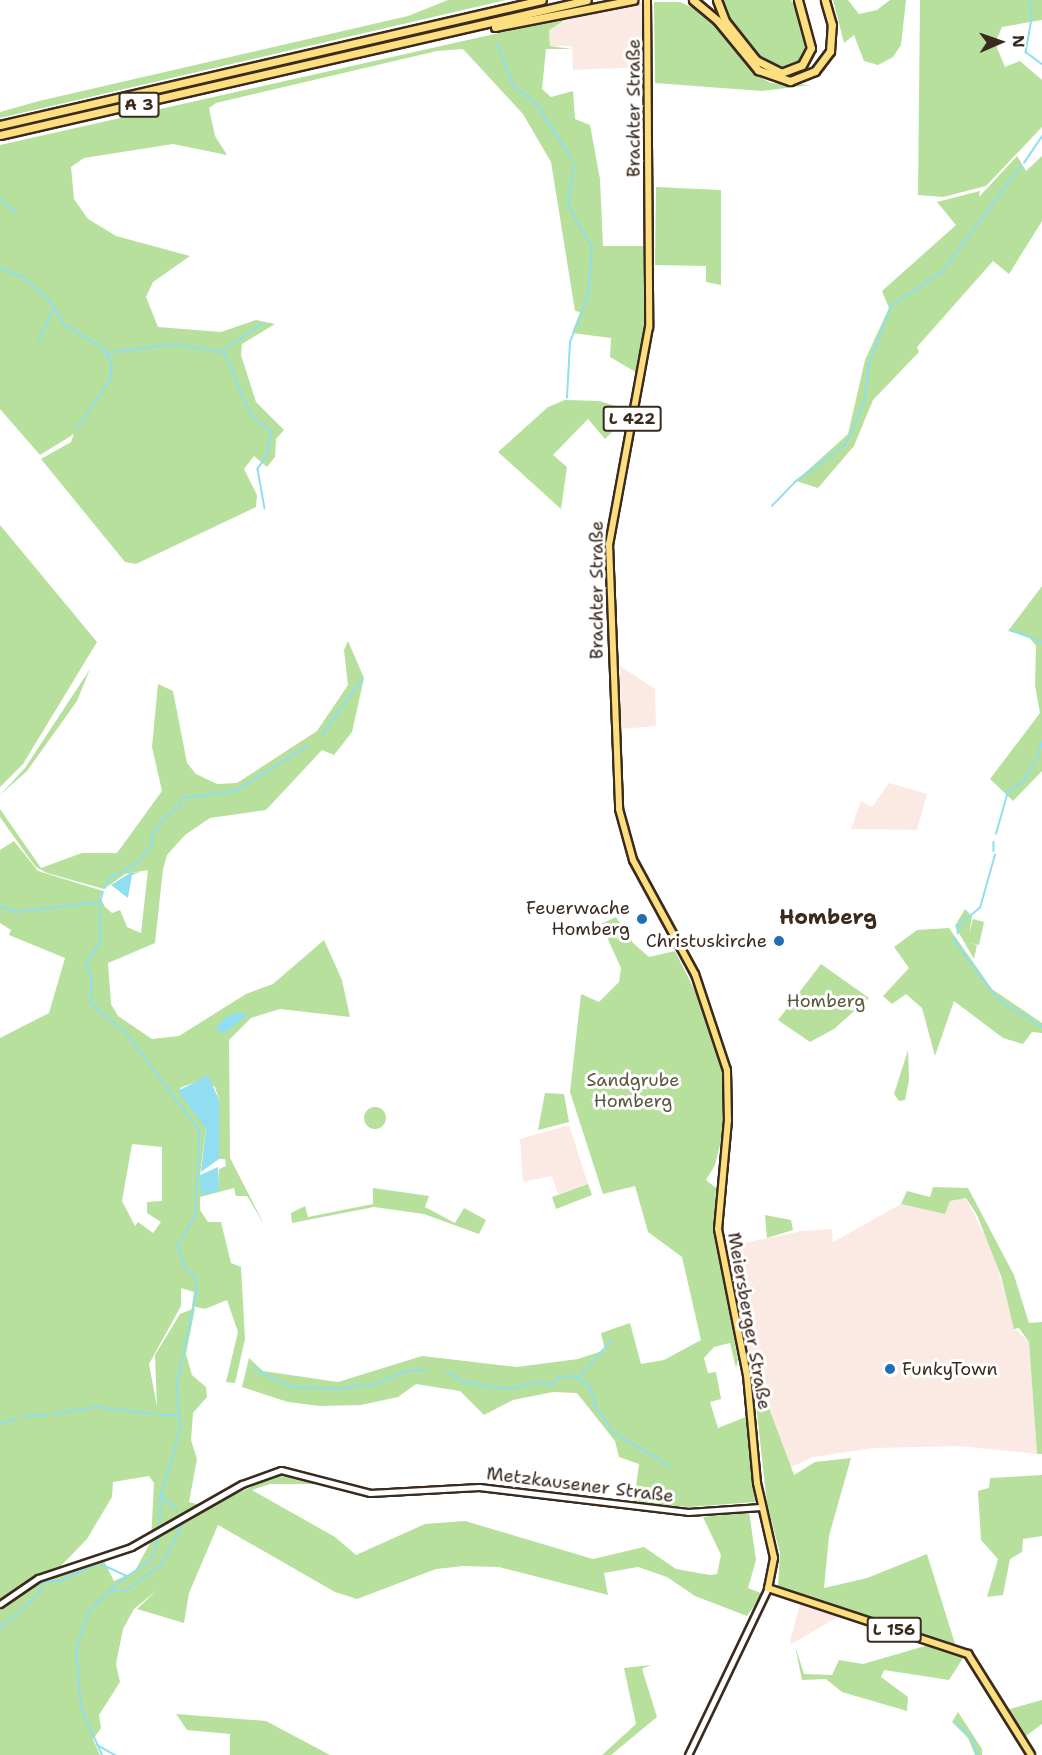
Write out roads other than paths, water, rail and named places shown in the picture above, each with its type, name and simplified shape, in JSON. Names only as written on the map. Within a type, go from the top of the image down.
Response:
[{"type":"highway","name":"A 3","points":[[1,125],[542,0]]},
{"type":"highway","name":"A 3","points":[[2,135],[587,0]]},
{"type":"highway","points":[[454,32],[633,0]]},
{"type":"highway","points":[[693,0],[717,20],[758,70],[790,81],[815,71],[830,51],[832,25],[825,0]]},
{"type":"highway","points":[[717,0],[725,21],[756,60],[781,73],[802,64],[811,48],[810,31],[798,0]]},
{"type":"main road","name":"Brachter Straße","points":[[647,1],[650,327],[613,504],[609,586],[622,830],[638,871],[683,951]]},
{"type":"main road","name":"Meiersberger Straße","points":[[683,951],[701,990],[728,1075],[717,1221],[747,1375],[761,1507],[774,1558],[768,1588],[688,1755]]},
{"type":"main road","name":"Metzkausener Straße","points":[[0,1604],[38,1578],[131,1547],[226,1492],[274,1471],[304,1473],[370,1493],[479,1487],[688,1512],[761,1507]]},
{"type":"main road","name":"L 156","points":[[768,1588],[968,1654],[1031,1755]]},
{"type":"water","points":[[140,872],[132,875],[128,898],[111,885],[130,873]]},
{"type":"water","points":[[237,1012],[248,1015],[224,1033],[215,1030],[224,1018]]},
{"type":"water","points":[[208,1075],[219,1100],[219,1159],[201,1172],[206,1129],[178,1091]]},
{"type":"water","points":[[218,1167],[219,1191],[201,1195],[200,1175]]},
{"type":"waterway","points":[[1030,0],[1032,19],[1026,52],[1042,64]]},
{"type":"waterway","points":[[498,43],[513,84],[538,106],[571,157]]},
{"type":"waterway","points":[[1024,163],[1042,136]]},
{"type":"waterway","points":[[567,398],[570,342],[588,297],[592,248],[568,206],[574,163]]},
{"type":"waterway","points":[[772,506],[796,481],[846,444],[864,403],[869,363],[891,306],[942,272],[1021,166]]},
{"type":"waterway","points":[[0,198],[17,214]]},
{"type":"waterway","points":[[0,268],[24,277],[49,300],[66,326],[102,347],[112,362],[111,379],[78,428]]},
{"type":"waterway","points":[[38,341],[53,310]]},
{"type":"waterway","points":[[222,351],[263,323]]},
{"type":"waterway","points":[[106,353],[176,344],[225,353],[251,415],[272,432],[267,456],[258,469],[265,508]]},
{"type":"waterway","points":[[1011,630],[1042,642]]},
{"type":"waterway","points":[[322,735],[362,679]]},
{"type":"waterway","points":[[1037,759],[1042,742]]},
{"type":"waterway","points":[[105,888],[109,879],[136,864],[153,844],[151,837],[165,817],[180,806],[182,798],[236,791],[309,745]]},
{"type":"waterway","points":[[996,834],[1008,792],[1024,781],[1034,763]]},
{"type":"waterway","points":[[994,842],[994,851]]},
{"type":"waterway","points":[[958,934],[957,927],[980,908],[995,855]]},
{"type":"waterway","points":[[100,902],[103,892]]},
{"type":"waterway","points":[[0,906],[17,912],[100,902],[101,941],[86,965],[92,978],[91,1003],[127,1034],[200,1131],[196,1215],[178,1246],[186,1269],[196,1276],[197,1291],[177,1386],[181,1428],[161,1496],[160,1523]]},
{"type":"waterway","points":[[953,938],[998,999],[1042,1027]]},
{"type":"waterway","points":[[578,1378],[612,1340]]},
{"type":"waterway","points":[[254,1369],[291,1387],[341,1389],[364,1384]]},
{"type":"waterway","points":[[367,1387],[407,1371],[426,1370]]},
{"type":"waterway","points":[[447,1372],[464,1382],[508,1389],[542,1382],[552,1385],[560,1377],[575,1376],[590,1386],[596,1407],[613,1432],[670,1466]]},
{"type":"waterway","points":[[53,1414],[97,1407],[154,1414]]},
{"type":"waterway","points":[[22,1417],[47,1415]]},
{"type":"waterway","points":[[159,1415],[179,1415]]},
{"type":"waterway","points":[[0,1423],[15,1419]]},
{"type":"waterway","points":[[162,1496],[177,1510]]},
{"type":"waterway","points":[[109,1591],[126,1591],[162,1564],[183,1523]]},
{"type":"waterway","points":[[102,1755],[81,1708],[76,1648],[89,1611],[118,1583],[150,1561],[159,1537]]},
{"type":"waterway","points":[[0,1629],[38,1594],[44,1582],[60,1581],[96,1564]]},
{"type":"waterway","points":[[101,1564],[127,1576]]},
{"type":"waterway","points":[[955,1721],[972,1738],[978,1755]]},
{"type":"waterway","points":[[97,1745],[115,1755]]},
{"type":"place","name":"Feuerwache Homberg","points":[[642,919]]},
{"type":"place","name":"Christuskirche","points":[[779,941]]},
{"type":"place","name":"FunkyTown","points":[[890,1369]]},
{"type":"district","name":"Homberg","points":[[828,917]]},
{"type":"park label","name":"Sandgrube Homberg","points":[[633,1091]]}]
